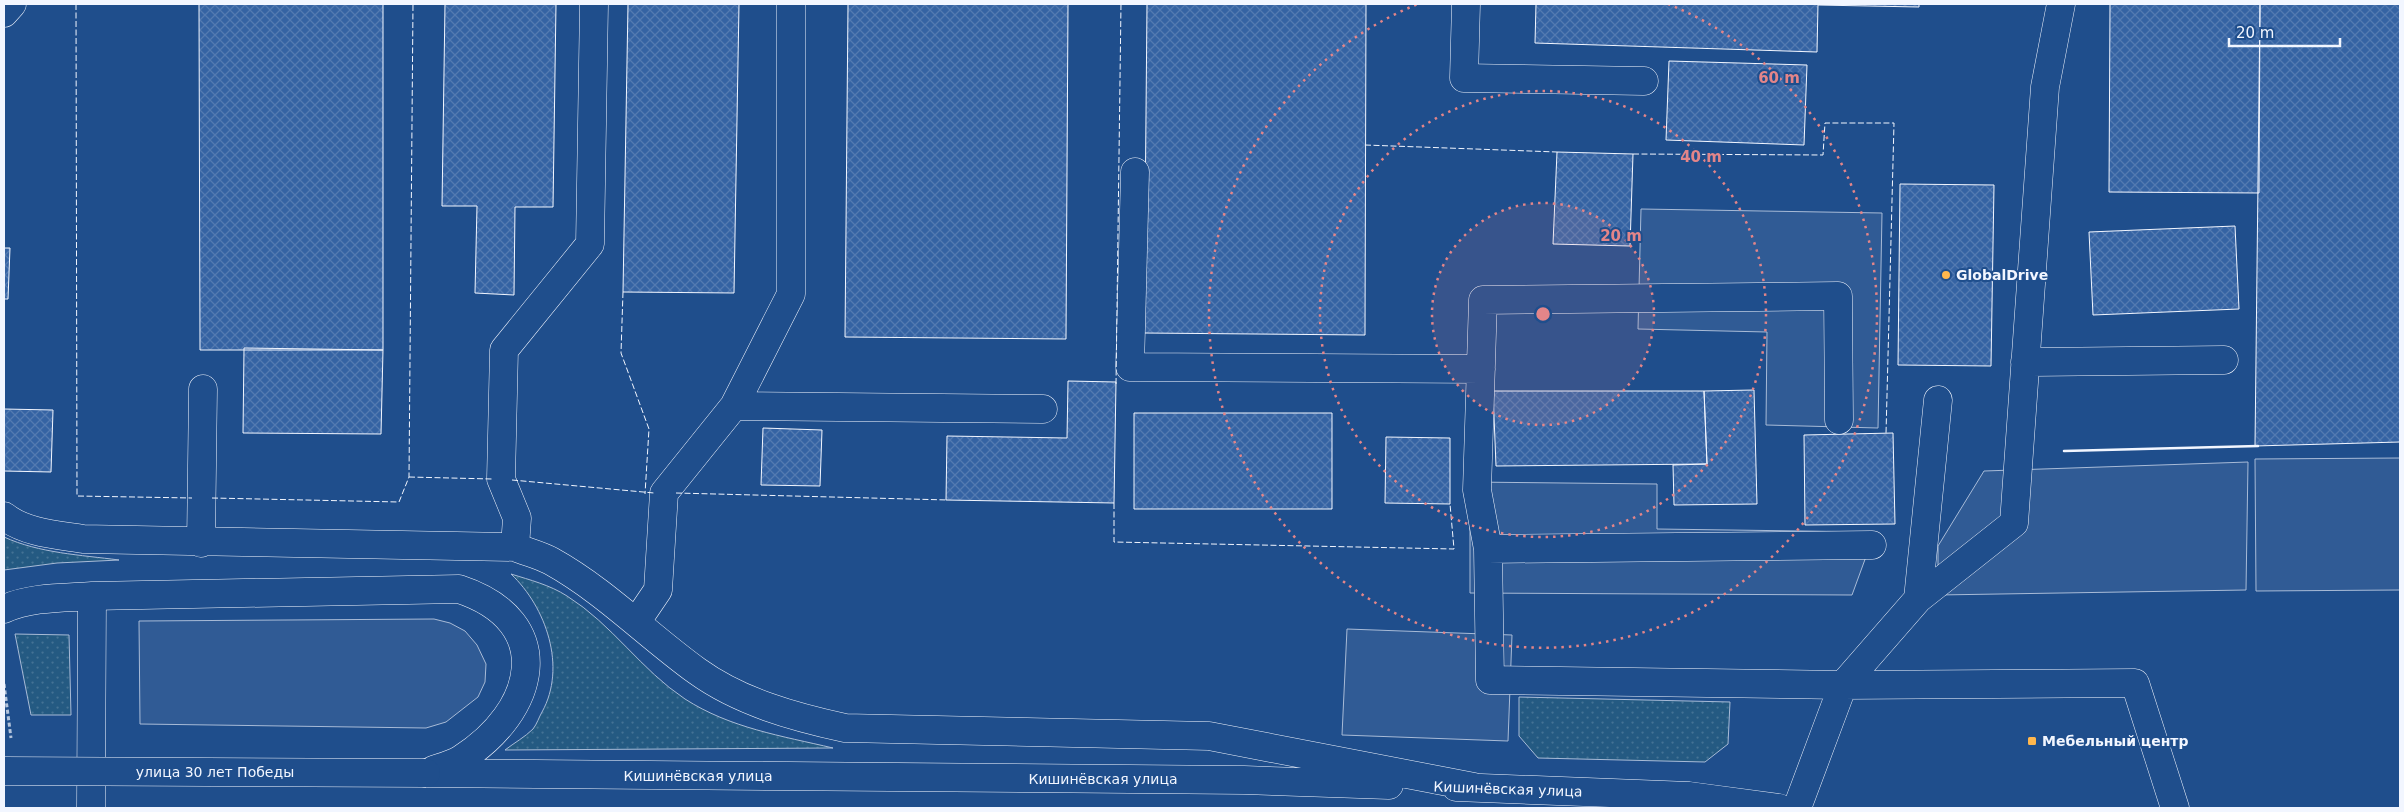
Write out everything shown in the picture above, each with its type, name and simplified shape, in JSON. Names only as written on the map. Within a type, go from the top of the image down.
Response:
[{"type":"street","points":[[4,13],[12,4]]},
{"type":"street","points":[[515,547],[517,518],[501,479],[504,350],[590,244],[594,4]]},
{"type":"street","points":[[637,621],[658,590],[664,493],[734,406],[791,294],[791,4]]},
{"type":"street","points":[[1466,4],[1464,78],[1644,81]]},
{"type":"street","points":[[1797,808],[1843,685],[1918,598],[2014,523],[2045,87],[2061,4]]},
{"type":"street","points":[[1134,172],[1130,367],[1481,369]]},
{"type":"street","points":[[1839,420],[1838,296],[1482,300],[1477,490],[1488,549],[1490,680],[1843,685],[2135,684],[2175,808]]},
{"type":"street","points":[[2025,362],[2224,360]]},
{"type":"street","points":[[201,543],[203,389]]},
{"type":"street","points":[[1918,598],[1938,400]]},
{"type":"street","points":[[734,406],[1043,409]]},
{"type":"street","points":[[4,516],[10,521],[39,532],[83,539],[201,543],[515,547],[556,564],[592,586],[698,672],[743,697],[802,719],[845,728],[1209,736],[1474,787]]},
{"type":"street","points":[[1488,549],[1872,545]]},
{"type":"street","points":[[4,609],[16,604],[45,598],[92,596],[459,589],[477,595],[494,605],[508,618],[519,634],[526,651],[527,668],[522,688],[512,709],[484,742],[460,760],[426,773]]},
{"type":"street","points":[[91,808],[92,596]]},
{"type":"street","name":"улица 30 лет Победы","points":[[4,771],[426,773]]},
{"type":"street","name":"Кишинёвская улица","points":[[426,773],[1244,780],[1689,796],[1779,808]]},
{"type":"shaded area","points":[[1641,209],[1882,213],[1878,428],[1766,425],[1767,332],[1638,329]]},
{"type":"shaded area","points":[[2400,458],[2400,590],[2256,591],[2255,459]]},
{"type":"shaded area","points":[[2248,462],[2246,590],[1938,595],[1938,546],[1984,471]]},
{"type":"shaded area","points":[[1470,482],[1657,484],[1657,529],[1875,532],[1852,595],[1470,593]]},
{"type":"shaded area","points":[[4,537],[31,547],[46,550],[119,560],[57,563],[4,570]]},
{"type":"shaded area","points":[[511,574],[554,589],[583,607],[654,675],[685,699],[702,709],[757,730],[833,748],[505,750],[533,729],[549,695],[553,676],[549,638],[543,620],[534,603]]},
{"type":"shaded area","points":[[434,619],[450,623],[465,631],[477,645],[486,664],[485,682],[478,697],[446,722],[426,728],[140,724],[139,621]]},
{"type":"shaded area","points":[[1347,629],[1512,635],[1508,741],[1342,735]]},
{"type":"shaded area","points":[[15,634],[69,635],[71,715],[31,715]]},
{"type":"shaded area","points":[[1519,697],[1730,702],[1728,744],[1705,762],[1538,758],[1519,736]]},
{"type":"building","points":[[199,4],[383,4],[383,350],[200,350]]},
{"type":"building","points":[[445,4],[556,4],[553,207],[515,207],[514,295],[475,293],[477,206],[442,206]]},
{"type":"building","points":[[628,4],[739,4],[734,293],[623,292]]},
{"type":"building","points":[[848,4],[1068,4],[1066,339],[845,337]]},
{"type":"building","points":[[1147,4],[1366,4],[1365,335],[1144,333]]},
{"type":"building","points":[[1536,4],[1818,4],[1817,52],[1535,43]]},
{"type":"building","points":[[1919,4],[1919,7],[1818,5]]},
{"type":"building","points":[[2110,4],[2260,4],[2259,193],[2109,192]]},
{"type":"building","points":[[2260,4],[2400,4],[2400,442],[2255,446]]},
{"type":"building","points":[[1669,61],[1807,65],[1804,145],[1666,140]]},
{"type":"building","points":[[1557,152],[1633,154],[1630,246],[1553,244]]},
{"type":"building","name":"GlobalDrive","points":[[1900,184],[1994,185],[1991,366],[1898,365]]},
{"type":"building","points":[[2235,226],[2239,309],[2093,315],[2089,232]]},
{"type":"building","points":[[4,248],[10,248],[8,299],[4,299]]},
{"type":"building","points":[[244,348],[383,350],[381,434],[243,433]]},
{"type":"building","points":[[1068,381],[1116,382],[1114,503],[946,500],[947,436],[1067,438]]},
{"type":"building","points":[[1754,390],[1757,504],[1674,505],[1673,465],[1707,464],[1704,391]]},
{"type":"building","points":[[1493,391],[1704,391],[1707,464],[1496,466]]},
{"type":"building","points":[[4,409],[53,410],[51,472],[4,471]]},
{"type":"building","points":[[1134,413],[1332,413],[1332,509],[1134,509]]},
{"type":"building","points":[[763,428],[822,430],[820,486],[761,485]]},
{"type":"building","points":[[1893,433],[1895,524],[1805,525],[1804,435]]},
{"type":"building","points":[[1386,437],[1450,438],[1450,504],[1385,503]]},
{"type":"fence","points":[[76,4],[77,496],[192,498]]},
{"type":"fence","points":[[212,498],[399,502],[409,477],[413,4]]},
{"type":"fence","points":[[1116,384],[1121,4]]},
{"type":"fence","points":[[1633,154],[1823,155],[1825,123],[1894,123],[1886,434]]},
{"type":"fence","points":[[1365,145],[1557,152]]},
{"type":"fence","points":[[623,292],[621,353],[649,429],[645,494]]},
{"type":"fence","points":[[409,477],[492,479]]},
{"type":"fence","points":[[512,480],[654,493]]},
{"type":"fence","points":[[676,493],[948,500]]},
{"type":"fence","points":[[1114,503],[1114,542],[1454,549],[1450,504]]},
{"type":"wall","points":[[2064,451],[2258,446]]},
{"type":"place","name":"GlobalDrive","points":[[1946,275]]},
{"type":"place","name":"Мебельный центр","points":[[2032,741]]}]
